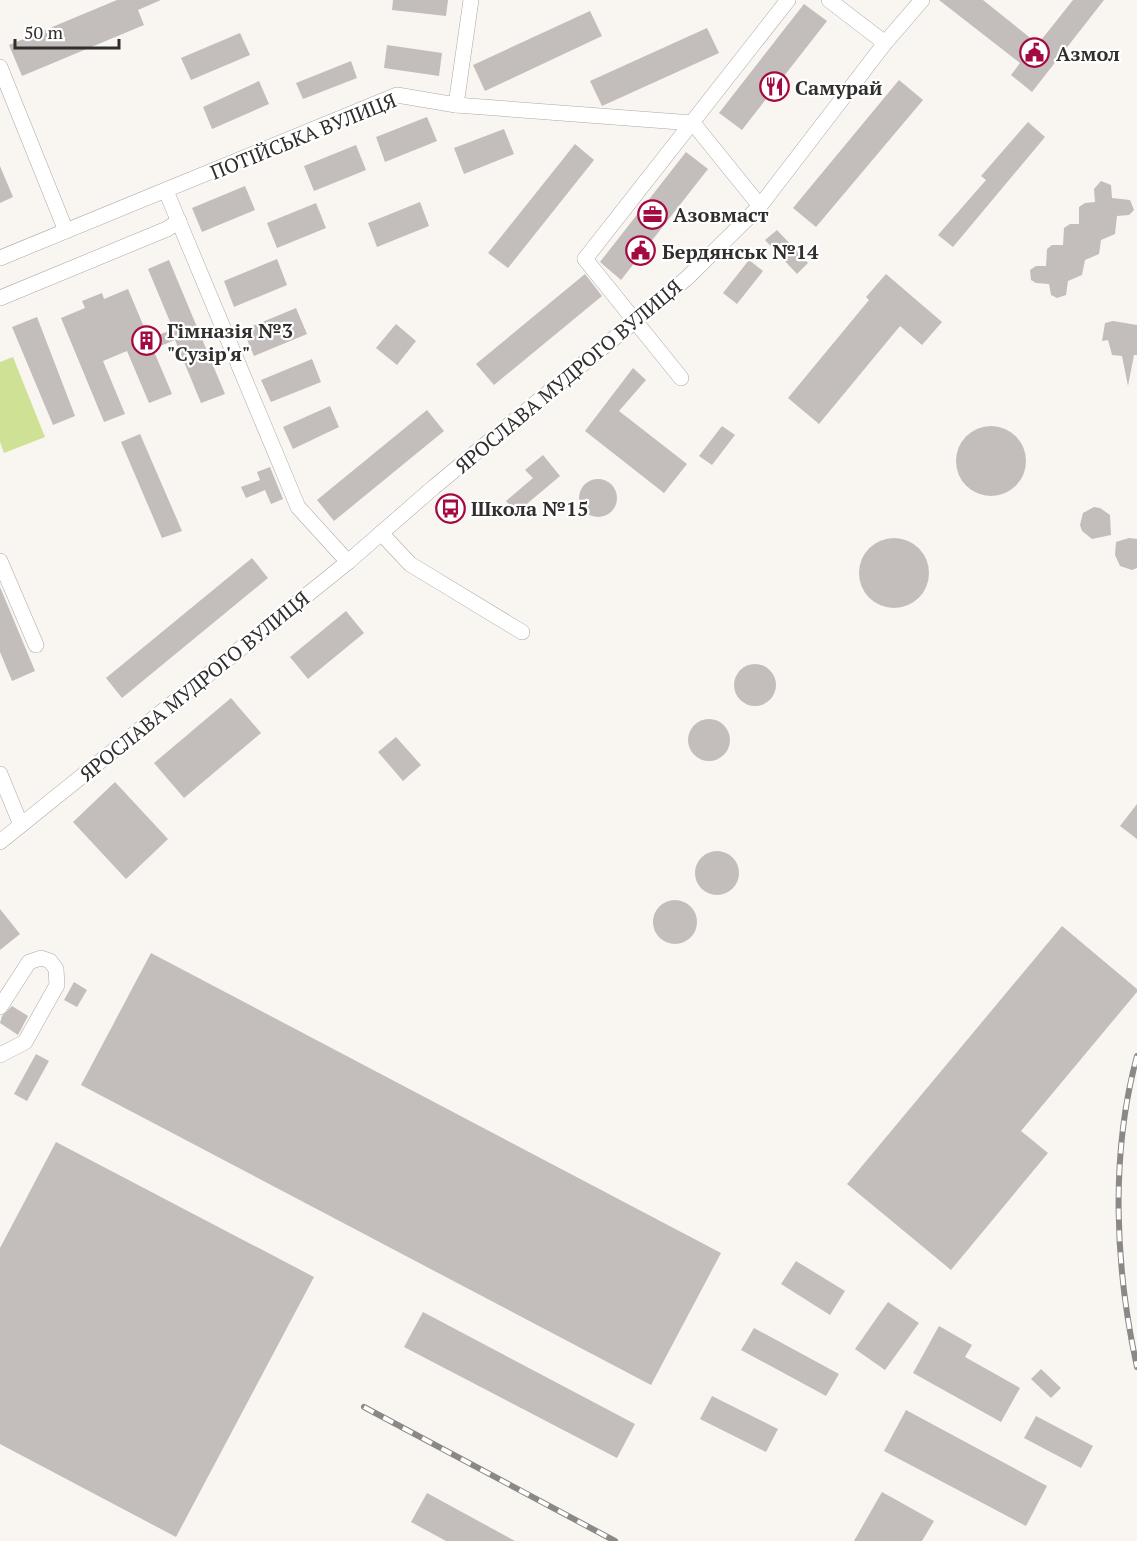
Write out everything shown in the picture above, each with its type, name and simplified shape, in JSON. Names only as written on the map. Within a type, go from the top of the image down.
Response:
[{"type":"street","points":[[456,105],[471,0]]},
{"type":"street","points":[[681,378],[585,259],[788,0]]},
{"type":"street","points":[[829,0],[885,43]]},
{"type":"street","name":"ЯРОСЛАВА МУДРОГО ВУЛИЦЯ","points":[[0,842],[348,562],[687,278],[760,206],[885,43],[922,0]]},
{"type":"street","points":[[0,68],[66,231]]},
{"type":"street","name":"ПОТІЙСЬКА ВУЛИЦЯ","points":[[0,258],[397,95],[456,105],[693,123]]},
{"type":"street","points":[[693,123],[760,206]]},
{"type":"street","points":[[166,191],[298,507],[348,562]]},
{"type":"street","points":[[0,298],[167,229],[179,221]]},
{"type":"street","points":[[381,533],[410,564],[522,632]]},
{"type":"street","points":[[0,561],[36,645]]},
{"type":"street","points":[[0,774],[21,825]]},
{"type":"street","points":[[0,1007],[29,962],[41,958],[50,961],[56,969],[57,985],[25,1042],[0,1055]]},
{"type":"green space","points":[[13,357],[45,437],[4,453],[0,442],[0,362]]},
{"type":"building","points":[[117,0],[161,0],[138,10],[144,25],[22,76],[9,45]]},
{"type":"building","points":[[393,0],[448,0],[446,16],[392,10]]},
{"type":"building","name":"Азмол","points":[[939,0],[983,0],[1038,44],[1073,0],[1104,0],[1032,92],[1011,75],[1020,63]]},
{"type":"building","points":[[804,4],[827,21],[742,130],[719,113]]},
{"type":"building","points":[[590,11],[602,36],[485,91],[473,65]]},
{"type":"building","points":[[707,28],[719,53],[602,106],[590,81]]},
{"type":"building","points":[[240,33],[250,55],[191,80],[181,58]]},
{"type":"building","points":[[387,45],[442,53],[439,76],[384,68]]},
{"type":"building","points":[[351,61],[357,78],[303,99],[296,83]]},
{"type":"building","points":[[899,80],[923,100],[816,227],[793,208]]},
{"type":"building","points":[[259,81],[269,104],[212,129],[203,107]]},
{"type":"building","points":[[427,117],[437,141],[385,162],[376,137]]},
{"type":"building","points":[[1028,122],[1045,137],[953,247],[938,235],[986,180],[981,176]]},
{"type":"building","points":[[504,129],[514,154],[464,174],[454,148]]},
{"type":"building","points":[[575,144],[594,160],[508,268],[488,253]]},
{"type":"building","points":[[356,145],[366,170],[314,191],[304,166]]},
{"type":"building","points":[[686,152],[708,169],[621,280],[600,262]]},
{"type":"building","points":[[0,166],[13,197],[0,203]]},
{"type":"building","points":[[1101,181],[1111,185],[1112,198],[1130,200],[1134,210],[1129,215],[1117,216],[1115,234],[1101,240],[1099,254],[1085,260],[1082,275],[1068,281],[1066,295],[1057,298],[1051,295],[1049,284],[1036,283],[1031,280],[1030,270],[1036,266],[1046,266],[1047,249],[1052,245],[1063,245],[1064,228],[1070,224],[1079,224],[1079,207],[1085,203],[1095,202],[1094,189]]},
{"type":"building","points":[[245,186],[255,210],[202,232],[192,208]]},
{"type":"building","points":[[420,202],[429,226],[377,247],[368,223]]},
{"type":"building","points":[[316,203],[326,228],[277,248],[267,223]]},
{"type":"building","points":[[777,230],[808,263],[797,274],[765,240]]},
{"type":"building","points":[[277,259],[287,285],[234,307],[224,281]]},
{"type":"building","name":"Гімназія №3 \"Сузір'я\"","points":[[169,260],[225,394],[201,403],[175,340],[153,349],[172,394],[149,403],[127,351],[103,361],[125,414],[104,422],[61,318],[85,308],[82,301],[102,293],[104,299],[128,289],[149,339],[173,329],[148,269]]},
{"type":"building","points":[[749,260],[763,271],[737,304],[723,293]]},
{"type":"building","points":[[585,274],[602,296],[494,385],[476,364]]},
{"type":"building","points":[[886,274],[942,322],[922,345],[900,326],[819,424],[788,398],[869,300],[866,297]]},
{"type":"building","points":[[296,308],[307,334],[254,356],[243,330]]},
{"type":"building","points":[[37,317],[75,416],[53,425],[12,327]]},
{"type":"building","points":[[1113,321],[1137,325],[1137,355],[1134,355],[1128,386],[1122,356],[1112,355],[1108,340],[1102,341],[1105,323]]},
{"type":"building","points":[[396,324],[416,341],[397,365],[376,348]]},
{"type":"building","points":[[312,359],[321,382],[271,402],[261,380]]},
{"type":"building","points":[[633,368],[646,380],[619,411],[687,464],[664,493],[585,431]]},
{"type":"building","points":[[330,406],[339,427],[293,449],[283,427]]},
{"type":"building","points":[[427,410],[444,431],[334,521],[317,500]]},
{"type":"building","points":[[722,426],[735,435],[712,465],[699,456]]},
{"type":"building","points":[[991,426],[1004,429],[1016,436],[1023,448],[1026,461],[1023,474],[1016,486],[1004,493],[991,496],[978,493],[966,486],[959,474],[956,461],[959,448],[966,436],[978,429]]},
{"type":"building","points":[[140,434],[182,531],[162,538],[121,442]]},
{"type":"building","points":[[543,455],[560,476],[516,513],[506,501],[533,478],[525,470]]},
{"type":"building","points":[[270,467],[283,499],[271,504],[265,490],[246,498],[241,487],[260,480],[257,472]]},
{"type":"building","points":[[598,479],[605,480],[611,485],[616,491],[616,505],[611,511],[605,516],[598,517],[591,516],[585,511],[580,505],[579,498],[580,491],[585,485],[591,480]]},
{"type":"building","points":[[1094,507],[1110,515],[1111,535],[1092,539],[1082,531],[1080,525],[1083,513]]},
{"type":"building","points":[[894,538],[907,541],[919,548],[926,560],[929,573],[926,586],[919,598],[907,605],[894,608],[881,605],[869,598],[862,586],[859,573],[862,560],[869,548],[881,541]]},
{"type":"building","points":[[1129,538],[1137,539],[1137,568],[1132,570],[1120,566],[1115,555],[1116,542]]},
{"type":"building","points":[[252,558],[268,578],[122,698],[106,678]]},
{"type":"building","points":[[0,587],[35,671],[12,681],[0,652]]},
{"type":"building","points":[[346,611],[364,633],[308,679],[290,657]]},
{"type":"building","points":[[755,664],[770,670],[776,685],[770,700],[755,706],[740,700],[734,685],[740,670]]},
{"type":"building","points":[[231,698],[261,733],[184,798],[154,763]]},
{"type":"building","points":[[709,719],[724,725],[730,740],[724,755],[709,761],[694,755],[688,740],[694,725]]},
{"type":"building","points":[[396,737],[421,765],[403,781],[378,752]]},
{"type":"building","points":[[115,782],[168,839],[126,879],[73,822]]},
{"type":"building","points":[[1137,804],[1137,839],[1120,826]]},
{"type":"building","points":[[717,851],[726,852],[733,857],[738,864],[738,882],[733,889],[726,894],[717,895],[708,894],[701,889],[696,882],[695,873],[696,864],[701,857],[708,852]]},
{"type":"building","points":[[675,900],[684,901],[691,906],[696,913],[696,931],[691,938],[684,943],[675,944],[666,943],[659,938],[654,931],[653,922],[654,913],[659,906],[666,901]]},
{"type":"building","points":[[0,909],[20,934],[0,950]]},
{"type":"building","points":[[1062,926],[1137,989],[1137,992],[1021,1131],[1048,1153],[951,1270],[847,1184]]},
{"type":"building","points":[[151,953],[721,1253],[651,1385],[81,1085]]},
{"type":"building","points":[[74,982],[87,990],[77,1007],[64,1000]]},
{"type":"building","points":[[12,1006],[28,1016],[18,1035],[0,1023],[2,1016]]},
{"type":"building","points":[[36,1054],[49,1061],[27,1101],[14,1094]]},
{"type":"building","points":[[56,1142],[314,1277],[176,1537],[0,1444],[0,1248]]},
{"type":"building","points":[[796,1261],[845,1291],[830,1315],[781,1284]]},
{"type":"building","points":[[888,1302],[919,1323],[885,1370],[855,1349]]},
{"type":"building","points":[[423,1312],[635,1424],[617,1458],[404,1347]]},
{"type":"building","points":[[939,1326],[972,1345],[965,1357],[1020,1388],[1001,1422],[913,1373]]},
{"type":"building","points":[[754,1328],[839,1374],[826,1396],[741,1350]]},
{"type":"building","points":[[1041,1369],[1061,1388],[1051,1398],[1031,1379]]},
{"type":"building","points":[[712,1396],[778,1429],[766,1452],[700,1419]]},
{"type":"building","points":[[906,1410],[1047,1486],[1026,1526],[884,1451]]},
{"type":"building","points":[[1036,1416],[1093,1446],[1081,1468],[1024,1438]]},
{"type":"building","points":[[882,1492],[934,1521],[922,1541],[854,1541]]},
{"type":"building","points":[[427,1493],[515,1541],[446,1541],[411,1522]]},
{"type":"railway","points":[[1137,1056],[1128,1094],[1119,1172],[1120,1251],[1137,1367]]},
{"type":"railway","points":[[364,1407],[615,1541]]},
{"type":"place","name":"Азмол","points":[[1035,53]]},
{"type":"place","name":"Самурай","points":[[774,87]]},
{"type":"place","name":"Азовмаст","points":[[652,214]]},
{"type":"place","name":"Бердянськ №14","points":[[641,251]]},
{"type":"place","name":"Гімназія №3 \"Сузір'я\"","points":[[146,341]]},
{"type":"place","name":"Школа №15","points":[[450,508]]}]
